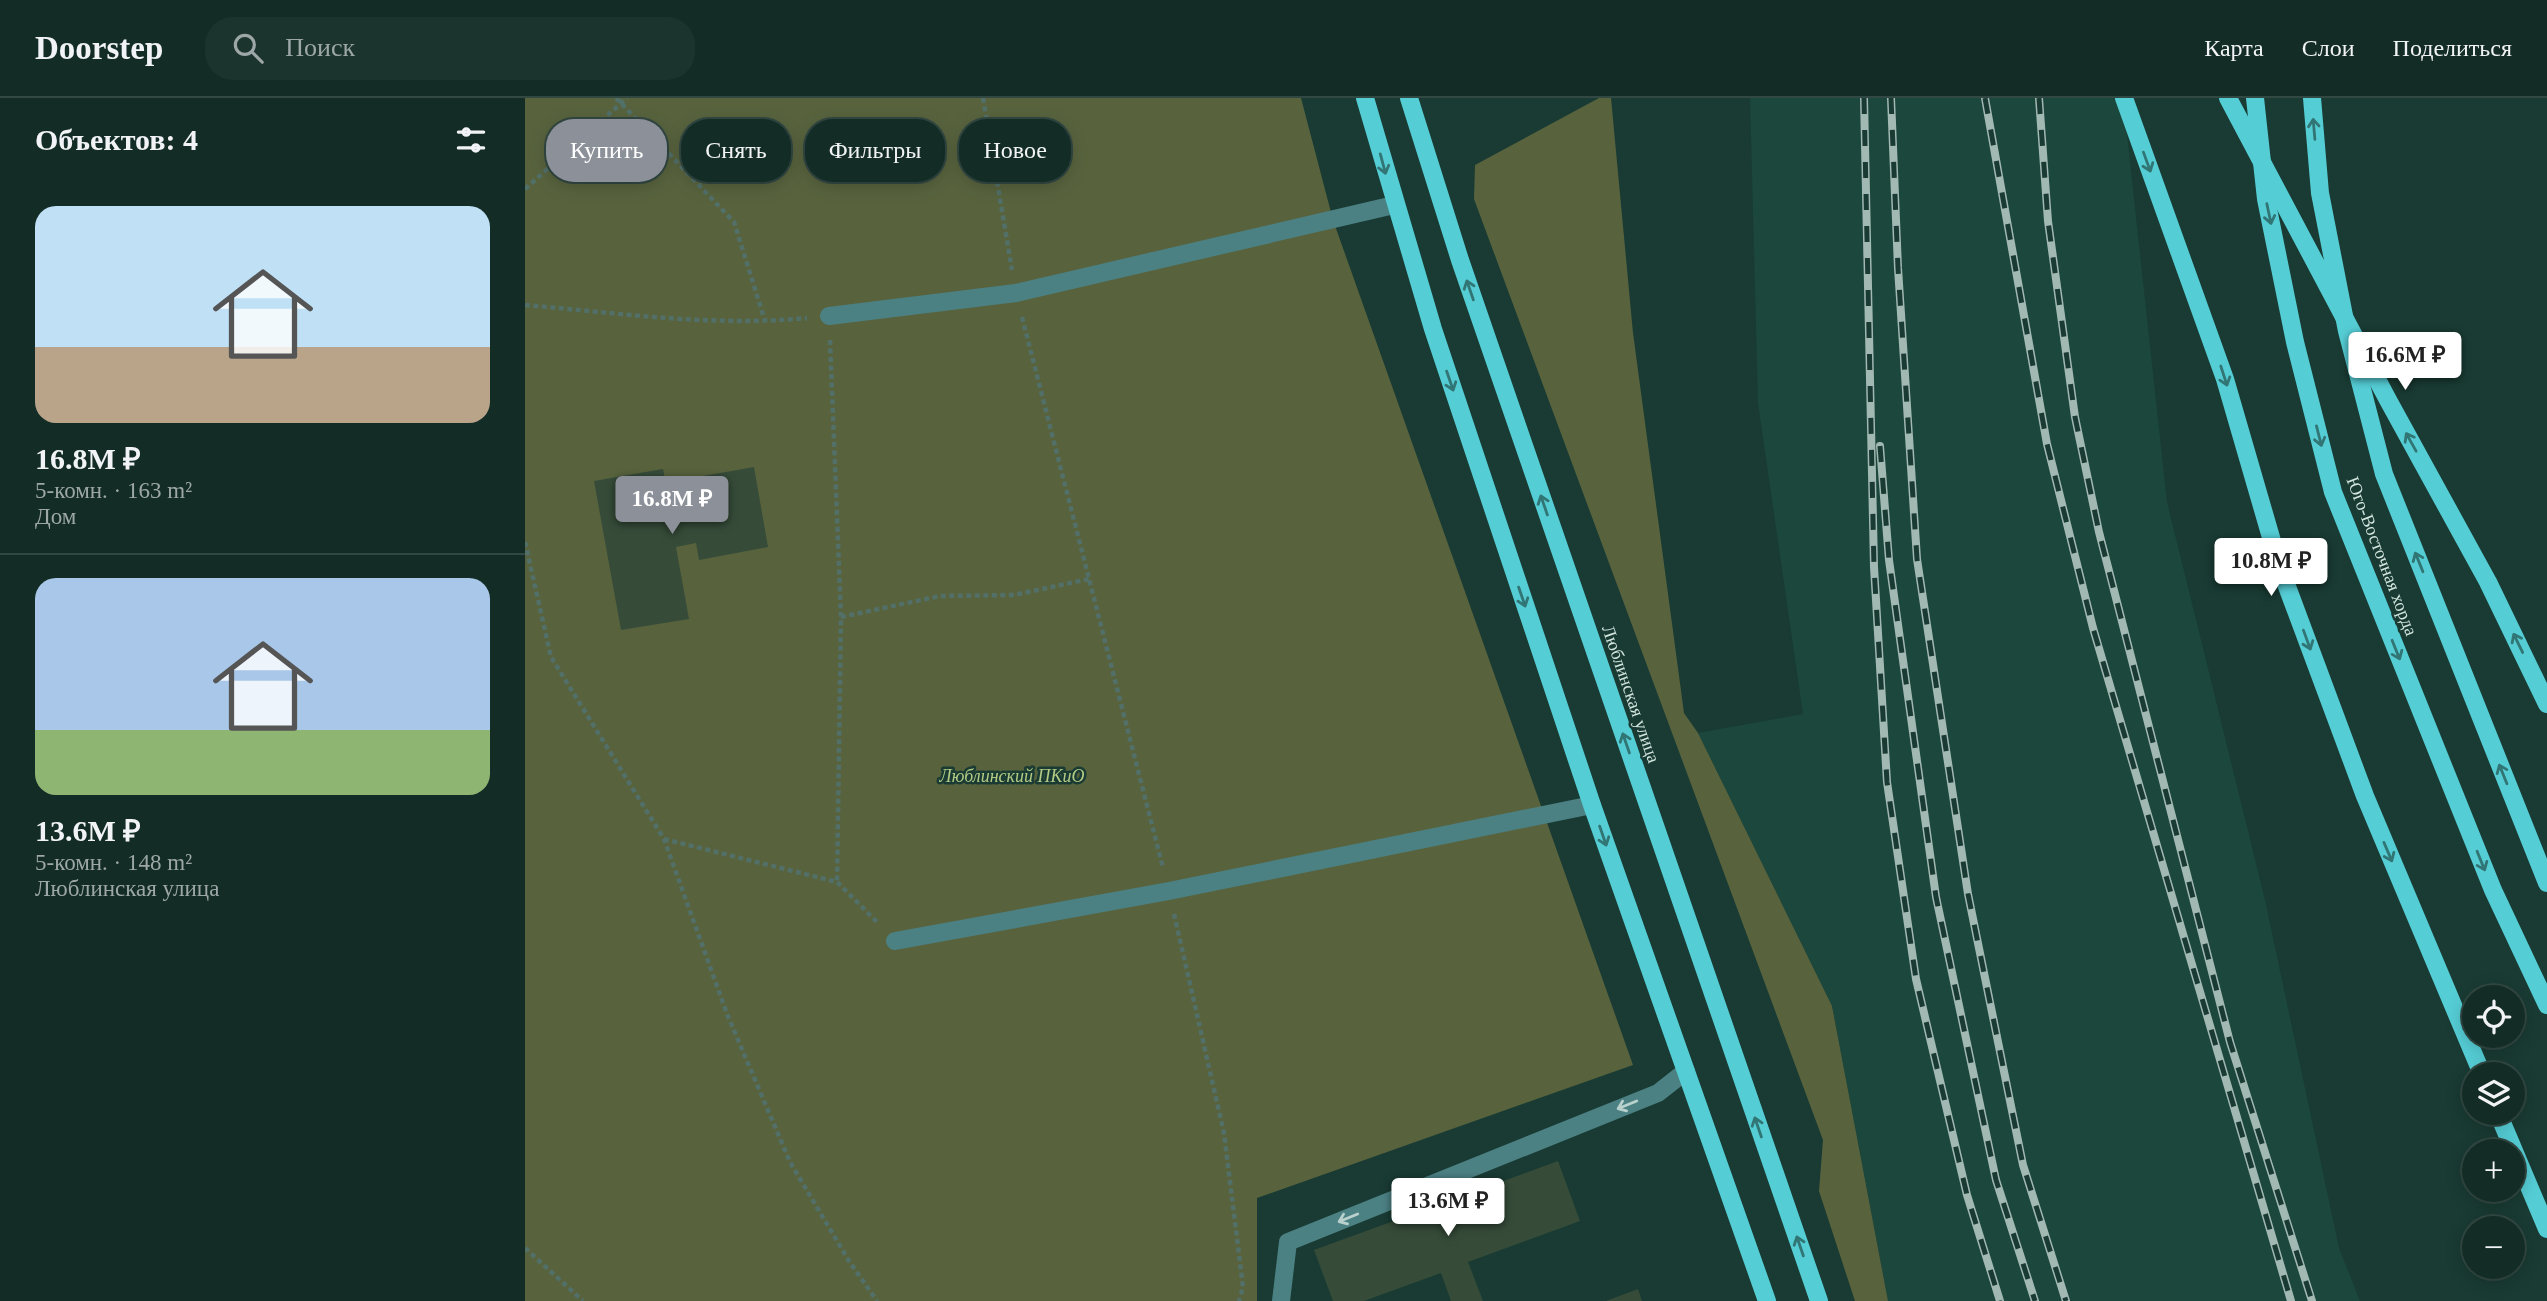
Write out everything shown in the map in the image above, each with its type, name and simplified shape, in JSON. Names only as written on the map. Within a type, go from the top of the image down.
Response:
[{"type":"main road","points":[[1365,98],[1394,205],[1433,329],[1592,805],[1767,1301]]},
{"type":"main road","name":"Люблинская улица","points":[[1409,98],[1464,273],[1819,1301]]},
{"type":"main road","points":[[2124,98],[2225,379],[2279,565],[2365,796],[2477,1062]]},
{"type":"main road","points":[[2228,98],[2488,582],[2547,704]]},
{"type":"main road","name":"Юго-Восточная хорда","points":[[2255,98],[2266,199],[2295,342],[2333,492],[2493,890],[2547,1005]]},
{"type":"main road","name":"Юго-Восточная хорда","points":[[2312,98],[2320,192],[2347,331],[2384,474],[2547,883]]},
{"type":"main road","points":[[2503,1125],[2547,1229]]},
{"type":"lane","points":[[829,316],[1016,293],[1394,205]]},
{"type":"lane","points":[[895,941],[1169,891],[1592,805]]},
{"type":"lane","points":[[1281,1301],[1288,1242],[1658,1093],[1686,1071]]},
{"type":"path","points":[[616,98],[734,222],[765,322]]},
{"type":"path","points":[[525,188],[627,98]]},
{"type":"path","points":[[983,98],[1016,293],[1169,891],[1224,1133],[1243,1287],[1239,1301]]},
{"type":"path","points":[[525,305],[765,322],[829,316],[841,617],[837,882]]},
{"type":"path","points":[[525,542],[551,657],[664,839],[727,1014],[790,1162],[849,1261],[877,1301]]},
{"type":"path","points":[[841,617],[940,596],[1014,595],[1089,579]]},
{"type":"path","points":[[664,839],[837,882],[895,941]]},
{"type":"path","points":[[525,1248],[583,1301]]},
{"type":"shaded area","points":[[1750,98],[2123,98],[2167,502],[2265,900],[2339,1248],[2360,1301],[1888,1301],[1832,1006],[1698,733],[1803,714],[1758,403]]},
{"type":"green space","name":"Люблинский ПКиО","points":[[525,98],[1301,98],[1333,220],[1633,1065],[1257,1198],[1257,1301],[525,1301]]},
{"type":"green space","points":[[1599,98],[1611,98],[1633,333],[1684,713],[1698,733],[1832,1006],[1888,1301],[1855,1301],[1819,1191],[1823,1140],[1474,199],[1475,165]]},
{"type":"building","points":[[754,467],[768,547],[699,560],[696,543],[676,547],[689,619],[621,630],[594,481],[663,469],[671,512],[692,509],[686,479]]},
{"type":"building","points":[[1558,1161],[1580,1221],[1468,1262],[1483,1301],[1451,1301],[1441,1273],[1364,1301],[1333,1301],[1314,1250]]},
{"type":"building","points":[[1638,1289],[1642,1301],[1606,1301]]},
{"type":"railway","points":[[1864,98],[1874,567],[1887,782],[1916,979],[1967,1195],[2000,1301]]},
{"type":"railway","points":[[1891,98],[1898,268],[1917,559],[1968,894],[2023,1165],[2066,1301]]},
{"type":"railway","points":[[1985,98],[2047,444],[2093,628],[2291,1301]]},
{"type":"railway","points":[[2039,98],[2048,221],[2075,417],[2099,532],[2230,1042],[2312,1301]]},
{"type":"railway","points":[[1880,446],[1889,560],[1936,897],[1996,1180],[2035,1301]]}]
